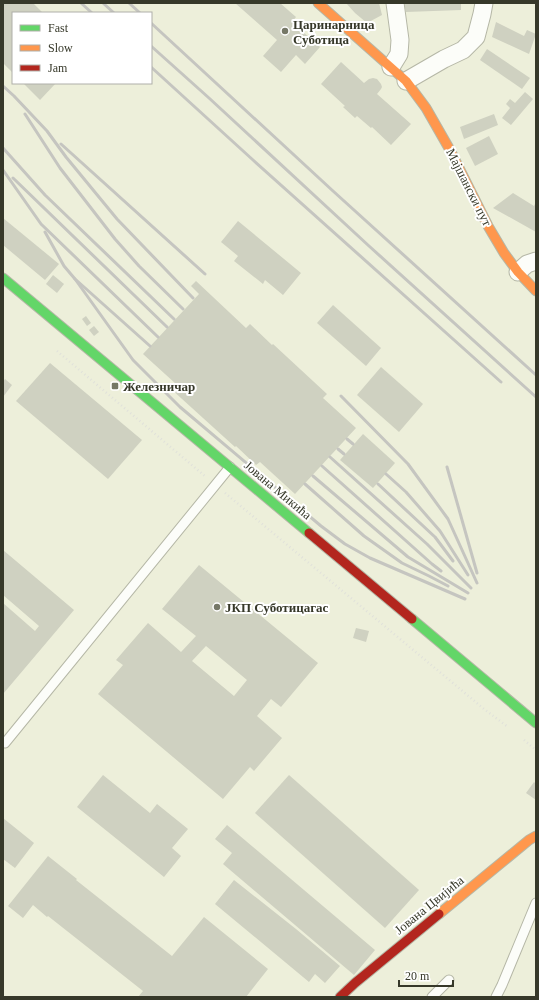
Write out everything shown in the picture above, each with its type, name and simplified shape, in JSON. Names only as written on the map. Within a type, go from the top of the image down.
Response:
[{"type":"street","name":"Мајшански пут","points":[[318,3],[406,81],[426,108],[450,150],[488,226],[504,253],[518,272],[536,290]]},
{"type":"street","points":[[391,68],[399,54],[400,40],[395,3]]},
{"type":"street","points":[[406,81],[463,50],[476,37],[484,3]]},
{"type":"street","points":[[518,272],[527,264],[536,261]]},
{"type":"street","name":"Јована Микића","points":[[3,278],[536,723]]},
{"type":"street","name":"Јована Цвијића","points":[[340,997],[529,840],[536,836]]},
{"type":"lane","points":[[5,743],[230,467]]},
{"type":"lane","points":[[496,997],[536,903]]},
{"type":"lane","points":[[432,997],[449,980]]},
{"type":"path","points":[[52,347],[513,732]]},
{"type":"path","points":[[519,736],[536,750]]},
{"type":"building","points":[[3,3],[33,3],[42,12],[12,12],[12,72],[3,63]]},
{"type":"building","name":"Царинарница Суботица","points":[[235,3],[280,3],[296,17],[292,22],[320,47],[305,64],[296,55],[281,72],[263,56],[277,40]]},
{"type":"building","points":[[346,3],[379,3],[382,15],[367,23]]},
{"type":"building","points":[[404,3],[461,3],[461,10],[406,12]]},
{"type":"building","points":[[496,22],[524,36],[527,30],[536,34],[529,54],[492,37]]},
{"type":"building","points":[[487,49],[530,78],[522,89],[480,60]]},
{"type":"building","points":[[341,62],[364,83],[369,79],[377,79],[382,87],[377,94],[411,124],[391,145],[372,127],[371,128],[357,116],[355,118],[343,107],[345,106],[321,84]]},
{"type":"building","points":[[24,84],[55,84],[40,100]]},
{"type":"building","points":[[525,92],[533,99],[511,125],[502,118],[510,108],[506,104],[510,99],[515,103]]},
{"type":"building","points":[[494,114],[498,125],[464,139],[460,127]]},
{"type":"building","points":[[489,136],[498,154],[475,166],[466,148]]},
{"type":"building","points":[[513,193],[534,206],[536,202],[536,232],[493,208]]},
{"type":"building","points":[[3,218],[59,264],[45,280],[3,245]]},
{"type":"building","points":[[238,221],[301,273],[283,295],[265,280],[263,284],[234,261],[238,256],[221,242]]},
{"type":"building","points":[[53,275],[64,284],[57,293],[46,284]]},
{"type":"building","points":[[196,281],[246,328],[250,324],[272,345],[273,344],[327,394],[323,398],[356,428],[295,494],[260,462],[256,465],[171,389],[176,384],[143,354],[199,294],[191,286]]},
{"type":"building","points":[[333,305],[381,348],[366,366],[317,323]]},
{"type":"building","points":[[86,316],[91,323],[87,326],[82,319]]},
{"type":"building","points":[[94,326],[99,332],[94,336],[89,330]]},
{"type":"building","points":[[50,363],[142,440],[108,479],[16,401]]},
{"type":"building","points":[[381,367],[423,404],[399,432],[357,395]]},
{"type":"building","points":[[5,379],[12,385],[3,397],[3,382]]},
{"type":"building","points":[[363,434],[395,463],[373,488],[340,460]]},
{"type":"building","points":[[3,550],[74,610],[3,694],[3,603],[35,631],[39,626],[3,595]]},
{"type":"building","points":[[199,565],[318,663],[281,707],[271,699],[257,716],[282,738],[254,771],[250,767],[223,799],[98,694],[123,665],[116,660],[148,623],[181,652],[196,636],[162,609]],"holes":[[[206,646],[247,680],[234,696],[192,661]]]},
{"type":"building","points":[[356,628],[369,631],[366,642],[353,638]]},
{"type":"building","points":[[103,775],[150,813],[157,804],[188,829],[172,848],[181,856],[164,877],[77,807]]},
{"type":"building","points":[[289,775],[419,890],[385,928],[255,813]]},
{"type":"building","points":[[534,782],[536,784],[536,800],[526,793]]},
{"type":"building","points":[[3,818],[34,843],[15,868],[3,859]]},
{"type":"building","points":[[227,825],[375,950],[354,975],[223,864],[232,853],[215,839]]},
{"type":"building","points":[[48,856],[172,956],[204,917],[268,969],[246,997],[138,997],[143,991],[33,905],[23,918],[8,906]]},
{"type":"building","points":[[234,880],[340,966],[325,983],[315,974],[309,982],[215,904]]},
{"type":"railway","points":[[81,3],[91,12]]},
{"type":"railway","points":[[103,3],[113,12]]},
{"type":"railway","points":[[129,3],[139,12]]},
{"type":"railway","points":[[152,24],[536,375]]},
{"type":"railway","points":[[152,47],[536,397]]},
{"type":"railway","points":[[152,68],[501,382]]},
{"type":"railway","points":[[3,86],[47,131],[66,157],[117,219],[193,298]]},
{"type":"railway","points":[[25,114],[60,168],[115,239],[139,266],[183,309]]},
{"type":"railway","points":[[61,144],[205,274]]},
{"type":"railway","points":[[3,148],[45,195],[174,319]]},
{"type":"railway","points":[[3,170],[41,224],[158,337]]},
{"type":"railway","points":[[13,178],[167,327]]},
{"type":"railway","points":[[45,232],[64,266],[75,279],[150,346]]},
{"type":"railway","points":[[75,279],[133,360],[180,407],[321,526],[345,544],[370,558],[465,599]]},
{"type":"railway","points":[[341,396],[408,464],[448,519],[477,583]]},
{"type":"railway","points":[[347,439],[353,444]]},
{"type":"railway","points":[[338,449],[344,454]]},
{"type":"railway","points":[[330,457],[427,544],[471,588]]},
{"type":"railway","points":[[322,466],[441,571]]},
{"type":"railway","points":[[447,467],[477,573]]},
{"type":"railway","points":[[386,474],[406,492],[440,531],[468,575]]},
{"type":"railway","points":[[313,476],[408,557],[468,593]]},
{"type":"railway","points":[[305,484],[364,536],[402,563],[448,586]]},
{"type":"railway","points":[[378,484],[435,537],[453,561]]},
{"type":"traffic: fast","points":[[3,278],[309,533]]},
{"type":"traffic: fast","points":[[412,619],[536,723]]},
{"type":"traffic: slow","points":[[318,3],[406,81],[426,108],[450,150],[488,226],[504,253],[518,272],[536,291]]},
{"type":"traffic: slow","points":[[439,914],[529,840],[536,836]]},
{"type":"traffic: jam","points":[[309,533],[412,619]]},
{"type":"traffic: jam","points":[[340,997],[439,914]]},
{"type":"place","name":"Царинарница Суботица","points":[[285,31]]},
{"type":"place","name":"Железничар","points":[[115,386]]},
{"type":"place","name":"ЈКП Суботицагас","points":[[217,607]]}]
